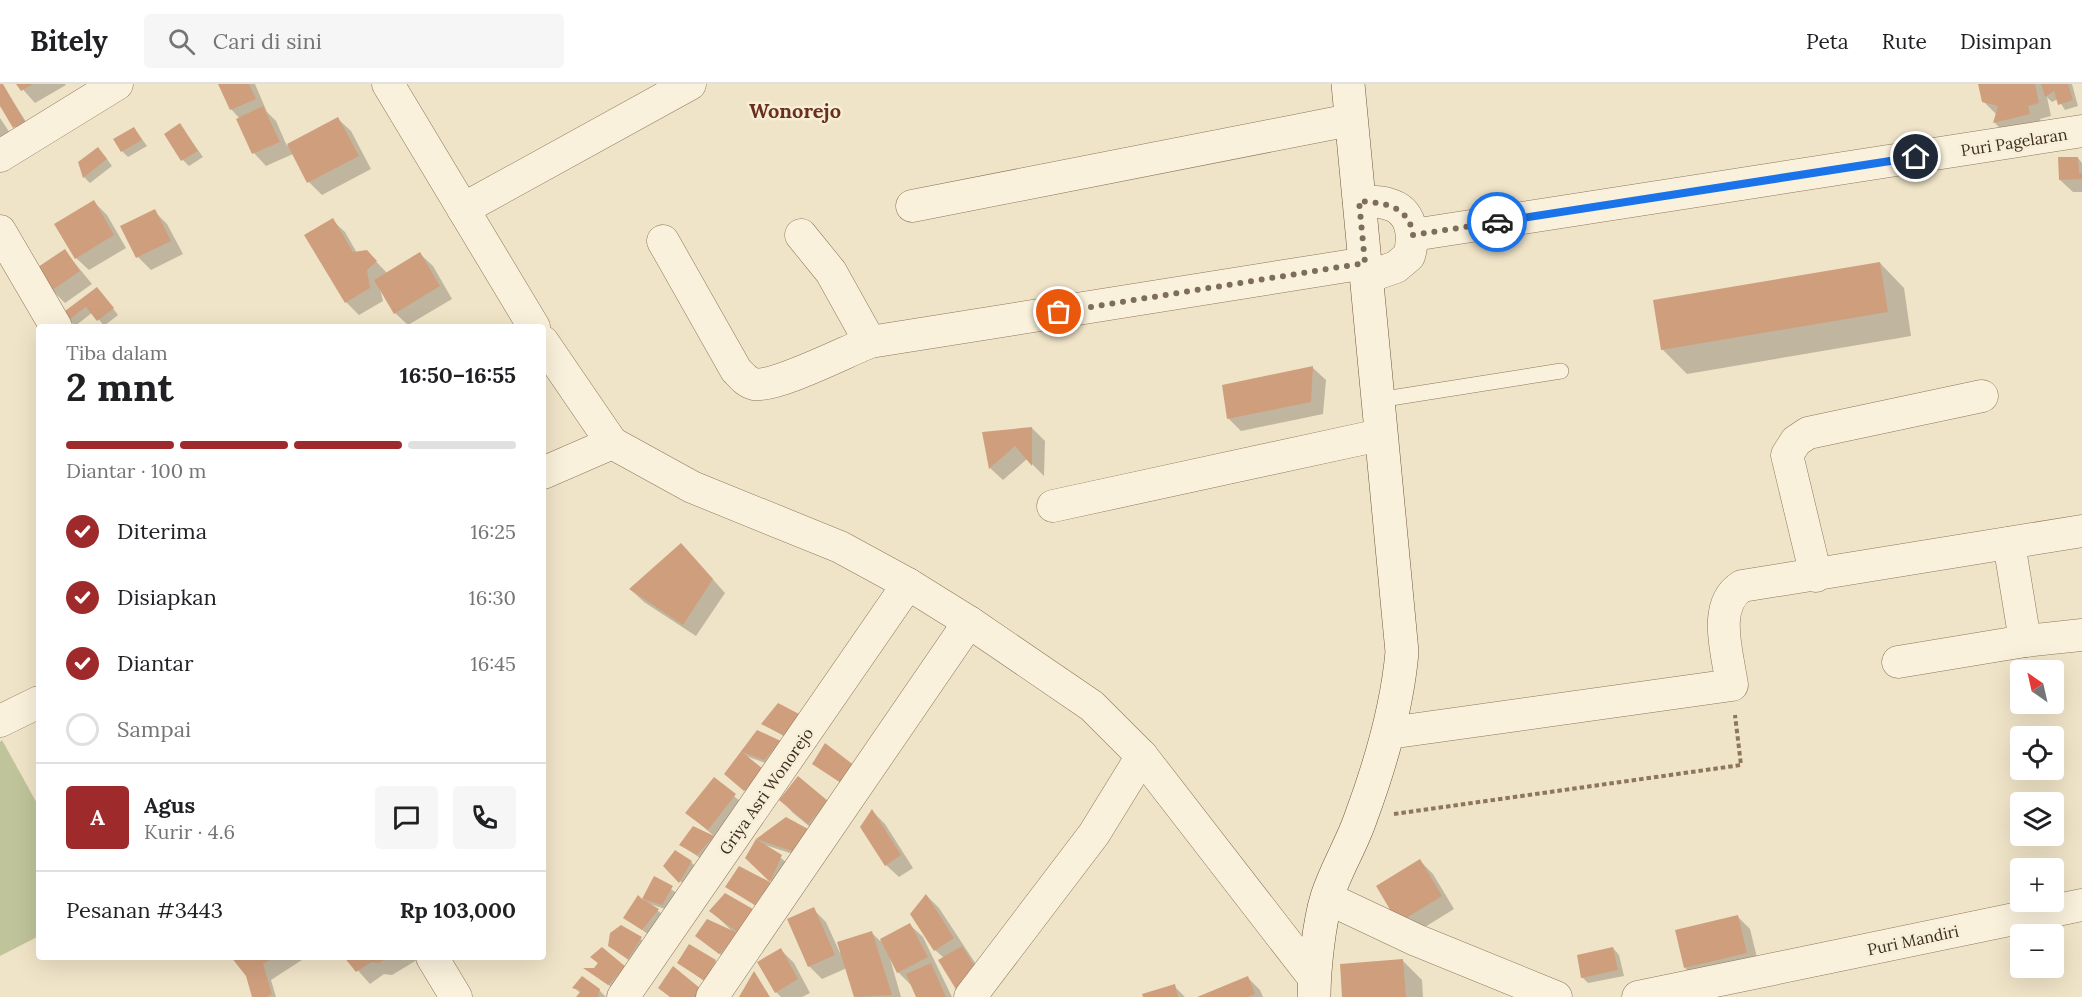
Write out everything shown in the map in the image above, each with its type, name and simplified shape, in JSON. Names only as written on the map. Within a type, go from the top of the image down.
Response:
[{"type":"street","points":[[0,156],[117,84]]},
{"type":"street","points":[[388,84],[532,324]]},
{"type":"street","points":[[463,209],[690,84]]},
{"type":"street","points":[[1314,987],[1326,898],[1361,819],[1389,734],[1398,691],[1402,652],[1348,84]]},
{"type":"street","points":[[912,206],[1350,120]]},
{"type":"street","name":"Puri Pagelaran","points":[[1413,235],[2082,131]]},
{"type":"street","points":[[663,241],[736,370],[746,381],[755,384],[773,382],[870,342],[1396,267],[1409,256],[1413,235],[1403,213],[1390,204],[1359,201]]},
{"type":"street","points":[[0,231],[54,324]]},
{"type":"street","points":[[801,235],[831,272],[870,342]]},
{"type":"street","points":[[546,346],[612,443],[692,486],[840,547],[908,584],[969,622],[1092,706],[1142,756],[1314,987]]},
{"type":"street","points":[[1816,576],[1787,455],[1796,441],[1809,433],[1982,396]]},
{"type":"street","points":[[1053,506],[1380,435]]},
{"type":"street","points":[[546,471],[612,443]]},
{"type":"street","points":[[1389,734],[1732,686],[1724,614],[1731,592],[1742,586],[1816,576],[2082,531]]},
{"type":"street","points":[[2009,543],[2025,641]]},
{"type":"street","name":"Griya Asri Wonorejo","points":[[623,997],[908,584]]},
{"type":"street","points":[[712,997],[969,622]]},
{"type":"street","points":[[1898,662],[2025,641],[2082,635]]},
{"type":"street","points":[[0,721],[36,703]]},
{"type":"street","points":[[970,997],[1094,834],[1142,756]]},
{"type":"street","points":[[1326,898],[1416,940],[1556,997]]},
{"type":"street","name":"Puri Mandiri","points":[[1638,997],[1755,986],[2082,905]]},
{"type":"street","points":[[434,960],[456,997]]},
{"type":"lane","points":[[1378,400],[1561,371]]},
{"type":"path","points":[[1361,819],[1741,765],[1732,686]]},
{"type":"green space","points":[[2,740],[36,802],[36,938],[0,956],[0,742]]},
{"type":"building","points":[[0,84],[3,84],[25,122],[13,128],[0,106]]},
{"type":"building","points":[[16,84],[33,84],[21,91]]},
{"type":"building","points":[[218,84],[249,84],[256,99],[230,110]]},
{"type":"building","points":[[1978,84],[2035,84],[2039,103],[2028,106],[2030,114],[1993,123],[1998,106],[1982,102]]},
{"type":"building","points":[[2041,84],[2068,84],[2073,100],[2058,105],[2054,91],[2045,97]]},
{"type":"building","points":[[263,106],[280,142],[252,154],[236,119]]},
{"type":"building","points":[[338,117],[359,156],[307,183],[287,144]]},
{"type":"building","points":[[180,123],[198,151],[181,161],[164,134]]},
{"type":"building","points":[[134,127],[142,140],[121,152],[113,139]]},
{"type":"building","points":[[98,147],[107,159],[83,178],[78,162]]},
{"type":"building","points":[[2058,157],[2078,157],[2079,173],[2082,173],[2082,179],[2059,180]]},
{"type":"building","points":[[94,200],[114,235],[75,259],[54,224]]},
{"type":"building","points":[[155,209],[171,241],[136,258],[120,226]]},
{"type":"building","points":[[333,218],[353,252],[367,250],[377,261],[367,270],[370,288],[345,303],[304,235]]},
{"type":"building","points":[[65,249],[80,271],[51,291],[35,269]]},
{"type":"building","points":[[420,252],[440,286],[394,314],[374,280]]},
{"type":"building","points":[[1880,262],[1888,312],[1661,350],[1653,300]]},
{"type":"building","points":[[97,287],[114,308],[97,321],[86,307],[67,321],[65,311]]},
{"type":"building","points":[[1313,366],[1311,402],[1227,419],[1222,385]]},
{"type":"building","points":[[1032,427],[1032,466],[1015,446],[989,469],[982,432]]},
{"type":"building","points":[[681,543],[713,579],[683,625],[629,589]]},
{"type":"building","points":[[778,703],[801,715],[785,736],[761,724]]},
{"type":"building","points":[[757,730],[781,741],[764,760],[742,752],[763,769],[744,791],[724,774]]},
{"type":"building","points":[[825,743],[855,766],[841,783],[812,764]]},
{"type":"building","points":[[798,776],[828,801],[808,824],[779,800]]},
{"type":"building","points":[[714,777],[736,794],[708,830],[685,813]]},
{"type":"building","points":[[872,809],[901,855],[885,866],[860,827]]},
{"type":"building","points":[[786,817],[808,829],[792,851],[756,839]]},
{"type":"building","points":[[693,826],[714,836],[697,855],[679,845]]},
{"type":"building","points":[[756,839],[782,855],[770,882],[745,858]]},
{"type":"building","points":[[675,850],[692,861],[679,883],[663,866]]},
{"type":"building","points":[[1420,859],[1442,896],[1398,923],[1376,886]]},
{"type":"building","points":[[739,866],[770,882],[755,905],[725,887]]},
{"type":"building","points":[[654,876],[673,886],[662,905],[642,899]]},
{"type":"building","points":[[725,893],[758,912],[740,934],[709,911]]},
{"type":"building","points":[[926,894],[954,938],[934,951],[910,914]]},
{"type":"building","points":[[638,895],[659,909],[642,930],[623,918]]},
{"type":"building","points":[[814,907],[835,955],[808,967],[787,919]]},
{"type":"building","points":[[1738,915],[1747,953],[1684,968],[1675,930]]},
{"type":"building","points":[[707,919],[740,934],[719,954],[695,936]]},
{"type":"building","points":[[910,923],[928,957],[897,973],[880,939]]},
{"type":"building","points":[[621,925],[642,937],[628,959],[608,946],[610,933]]},
{"type":"building","points":[[872,931],[892,995],[854,997],[837,942]]},
{"type":"building","points":[[689,944],[716,960],[705,981],[677,963]]},
{"type":"building","points":[[962,946],[981,976],[957,991],[938,960]]},
{"type":"building","points":[[602,947],[626,967],[608,985],[583,968],[594,968],[598,963],[590,957]]},
{"type":"building","points":[[1613,947],[1618,970],[1581,978],[1577,955]]},
{"type":"building","points":[[781,948],[798,979],[775,993],[757,962]]},
{"type":"building","points":[[1403,959],[1406,997],[1342,997],[1340,964]]},
{"type":"building","points":[[233,960],[269,960],[263,964],[272,994],[266,997],[252,997],[246,976]]},
{"type":"building","points":[[346,960],[384,960],[379,963],[371,962],[356,972]]},
{"type":"building","points":[[931,963],[946,997],[916,997],[906,974]]},
{"type":"building","points":[[673,966],[701,989],[696,997],[670,997],[658,988]]},
{"type":"building","points":[[754,971],[770,997],[739,997]]},
{"type":"building","points":[[582,976],[600,989],[598,997],[576,997],[581,991],[572,988]]},
{"type":"building","points":[[1248,976],[1255,994],[1248,997],[1197,997]]},
{"type":"building","points":[[1175,984],[1178,997],[1143,997],[1142,994]]},
{"type":"way so far","points":[[1059,312],[1365,263],[1359,201],[1390,204],[1403,213],[1412,228],[1413,235],[1497,222]]},
{"type":"district","name":"Wonorejo","points":[[795,110]]},
{"type":"route","points":[[1497,222],[1916,157]]}]
